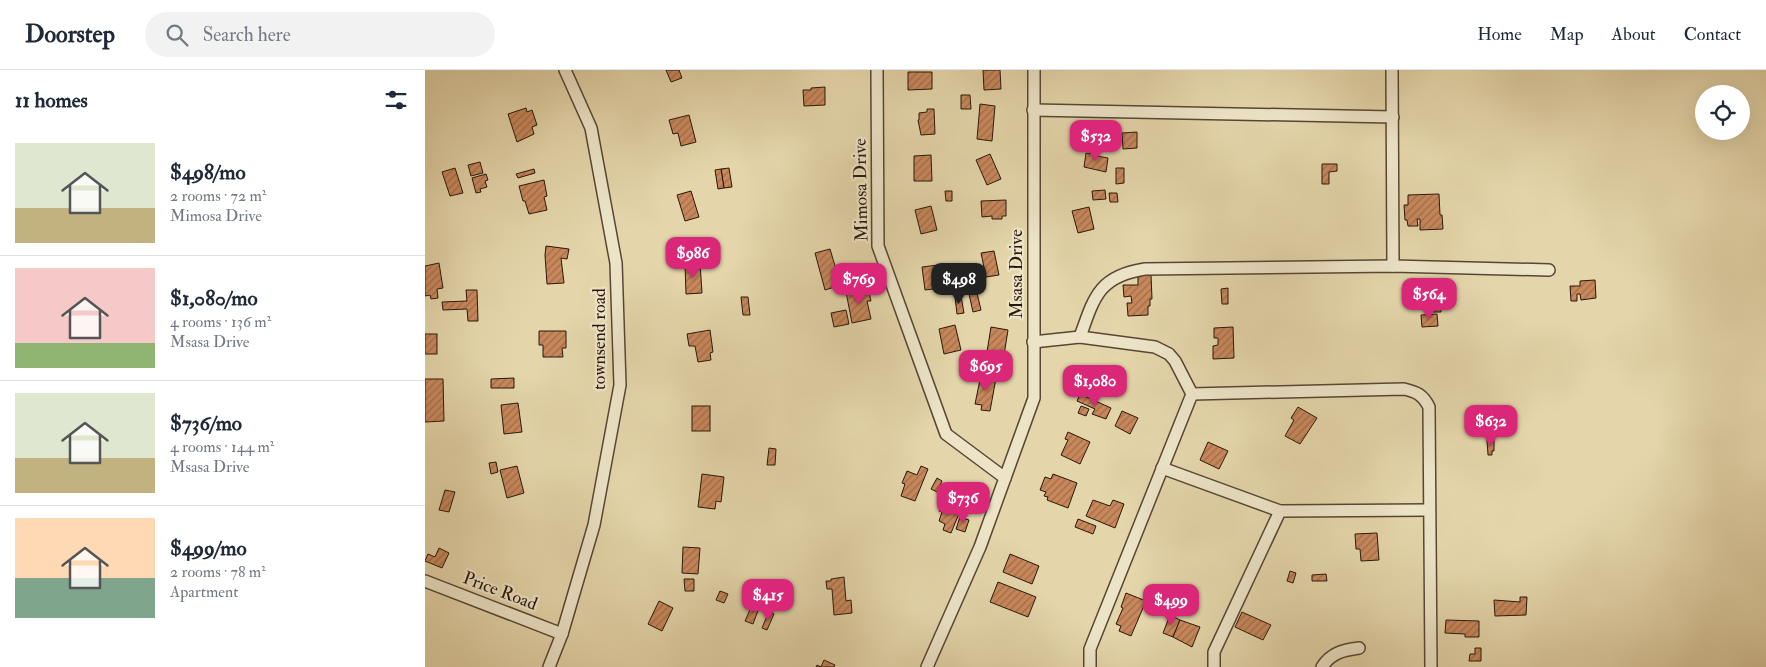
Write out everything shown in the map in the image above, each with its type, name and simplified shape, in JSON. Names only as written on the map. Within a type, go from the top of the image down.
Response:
[{"type":"street","name":"townsend road","points":[[549,667],[562,634],[593,525],[620,384],[614,254],[591,128],[565,70]]},
{"type":"street","name":"Mimosa Drive","points":[[877,70],[878,246],[946,434],[1005,478]]},
{"type":"street","name":"Msasa Drive","points":[[927,667],[980,547],[1034,398],[1033,70]]},
{"type":"street","points":[[1392,70],[1393,266]]},
{"type":"street","points":[[1033,110],[1393,117]]},
{"type":"street","points":[[1080,337],[1089,310],[1102,287],[1115,277],[1145,269],[1393,266],[1549,270]]},
{"type":"street","points":[[1033,342],[1080,337],[1162,349],[1175,361],[1192,394],[1090,648],[1090,667]]},
{"type":"street","points":[[1192,394],[1404,389],[1416,391],[1424,397],[1429,407],[1431,667]]},
{"type":"street","points":[[1162,468],[1280,511],[1429,510]]},
{"type":"street","points":[[1214,667],[1214,652],[1280,511]]},
{"type":"street","name":"Price Road","points":[[425,581],[562,634]]},
{"type":"street","points":[[1322,667],[1327,659],[1337,652],[1359,648]]},
{"type":"building","points":[[666,70],[679,70],[682,78],[671,82]]},
{"type":"building","points":[[983,70],[1000,70],[1001,89],[984,90]]},
{"type":"building","points":[[908,72],[932,72],[932,89],[908,90]]},
{"type":"building","points":[[825,87],[825,105],[804,106],[803,90]]},
{"type":"building","points":[[961,95],[970,95],[971,109],[961,109]]},
{"type":"building","points":[[980,104],[995,106],[992,141],[977,139]]},
{"type":"building","points":[[526,108],[527,112],[532,110],[537,125],[532,127],[534,134],[517,142],[508,114]]},
{"type":"building","points":[[927,109],[934,109],[935,134],[921,135],[918,120],[919,113],[927,112]]},
{"type":"building","points":[[689,115],[696,142],[681,146],[678,133],[673,134],[669,120]]},
{"type":"building","points":[[1137,132],[1137,148],[1123,149],[1122,133]]},
{"type":"building","points":[[1090,151],[1098,152],[1097,156],[1108,158],[1106,172],[1084,167],[1086,153],[1090,154]]},
{"type":"building","points":[[990,154],[1001,179],[987,185],[976,160]]},
{"type":"building","points":[[931,155],[932,181],[914,181],[914,156]]},
{"type":"building","points":[[480,162],[483,173],[471,176],[468,165]]},
{"type":"building","points":[[1322,164],[1337,164],[1337,171],[1329,172],[1329,184],[1322,184]]},
{"type":"building","points":[[455,168],[463,193],[450,196],[442,172]]},
{"type":"building","points":[[729,168],[732,187],[724,188],[721,169]]},
{"type":"building","points":[[1116,168],[1124,168],[1124,183],[1116,184]]},
{"type":"building","points":[[534,169],[535,173],[518,178],[516,174]]},
{"type":"building","points":[[721,169],[724,188],[718,189],[715,170]]},
{"type":"building","points":[[486,174],[488,180],[485,181],[487,187],[480,189],[481,192],[476,193],[472,178]]},
{"type":"building","points":[[544,180],[547,196],[544,197],[547,210],[529,214],[519,186]]},
{"type":"building","points":[[1105,190],[1106,199],[1093,200],[1092,191]]},
{"type":"building","points":[[691,191],[699,217],[685,221],[677,195]]},
{"type":"building","points":[[945,191],[952,191],[952,201],[946,201]]},
{"type":"building","points":[[1109,193],[1117,193],[1118,202],[1110,202]]},
{"type":"building","points":[[1439,194],[1443,229],[1420,230],[1420,219],[1417,219],[1418,226],[1408,226],[1407,220],[1405,220],[1404,205],[1408,205],[1408,195]]},
{"type":"building","points":[[1006,200],[1006,216],[1002,216],[1002,219],[992,219],[992,216],[982,217],[981,201]]},
{"type":"building","points":[[931,206],[937,230],[921,234],[915,210]]},
{"type":"building","points":[[1089,207],[1094,229],[1078,233],[1072,211]]},
{"type":"building","points":[[546,246],[569,249],[567,259],[561,258],[564,283],[547,284]]},
{"type":"building","points":[[830,249],[836,269],[841,268],[845,284],[825,290],[815,253]]},
{"type":"building","points":[[994,251],[999,275],[986,277],[981,253]]},
{"type":"building","points":[[439,263],[443,288],[437,289],[438,298],[431,299],[430,295],[425,296],[425,266]]},
{"type":"building","points":[[700,263],[702,293],[686,294],[685,264]]},
{"type":"building","points":[[938,265],[941,288],[925,290],[922,267]]},
{"type":"building","points":[[1138,275],[1151,275],[1152,299],[1150,299],[1150,306],[1148,306],[1148,315],[1128,316],[1127,303],[1132,303],[1131,296],[1124,297],[1123,285],[1138,285]]},
{"type":"building","points":[[1595,280],[1596,298],[1581,300],[1580,294],[1577,294],[1577,301],[1571,301],[1570,286],[1580,286],[1580,281]]},
{"type":"building","points":[[868,288],[871,301],[867,301],[871,319],[852,323],[846,292]]},
{"type":"building","points":[[1228,288],[1228,304],[1222,304],[1221,289]]},
{"type":"building","points":[[466,290],[477,290],[478,321],[468,321],[467,309],[443,310],[442,302],[467,301]]},
{"type":"building","points":[[1441,292],[1441,312],[1426,312],[1425,293]]},
{"type":"building","points":[[977,293],[981,310],[973,312],[969,294]]},
{"type":"building","points":[[961,296],[964,313],[957,314],[955,297]]},
{"type":"building","points":[[741,297],[748,297],[750,315],[743,315]]},
{"type":"building","points":[[846,310],[849,324],[834,327],[831,313]]},
{"type":"building","points":[[1437,314],[1438,326],[1422,327],[1421,315]]},
{"type":"building","points":[[955,325],[961,350],[944,354],[939,329]]},
{"type":"building","points":[[991,327],[1008,330],[1004,355],[987,352]]},
{"type":"building","points":[[1233,327],[1234,358],[1213,359],[1213,346],[1218,345],[1218,338],[1214,338],[1214,328]]},
{"type":"building","points":[[710,330],[713,352],[710,353],[711,360],[698,362],[695,346],[689,346],[687,334]]},
{"type":"building","points":[[539,331],[566,331],[566,348],[562,348],[563,357],[543,357],[543,345],[539,345]]},
{"type":"building","points":[[425,334],[437,334],[437,354],[425,354]]},
{"type":"building","points":[[981,375],[996,378],[990,411],[981,410],[982,405],[975,404]]},
{"type":"building","points":[[514,378],[514,388],[491,388],[491,379]]},
{"type":"building","points":[[425,379],[443,379],[444,421],[425,422]]},
{"type":"building","points":[[1080,394],[1111,408],[1106,419],[1092,414],[1095,409],[1077,401]]},
{"type":"building","points":[[518,403],[522,432],[504,434],[501,405]]},
{"type":"building","points":[[692,406],[710,406],[710,431],[692,431]]},
{"type":"building","points":[[1081,406],[1089,409],[1086,416],[1078,413]]},
{"type":"building","points":[[1298,407],[1317,418],[1300,444],[1285,436],[1294,420],[1291,418]]},
{"type":"building","points":[[1122,411],[1138,418],[1130,434],[1115,426]]},
{"type":"building","points":[[1068,432],[1090,442],[1080,464],[1061,455],[1068,440],[1065,439]]},
{"type":"building","points":[[1487,440],[1494,440],[1492,455],[1488,455]]},
{"type":"building","points":[[1208,442],[1228,451],[1219,469],[1200,460]]},
{"type":"building","points":[[769,448],[776,449],[775,465],[767,465]]},
{"type":"building","points":[[496,462],[498,472],[491,474],[489,463]]},
{"type":"building","points":[[517,466],[524,493],[507,498],[500,470]]},
{"type":"building","points":[[921,466],[928,469],[915,501],[901,496],[905,484],[902,483],[907,471],[917,475]]},
{"type":"building","points":[[702,474],[724,477],[721,502],[716,501],[715,509],[698,507]]},
{"type":"building","points":[[1053,474],[1077,483],[1068,508],[1047,500],[1048,497],[1044,496],[1046,492],[1040,490],[1045,477],[1051,479]]},
{"type":"building","points":[[937,478],[942,481],[937,492],[931,489]]},
{"type":"building","points":[[445,490],[455,492],[449,512],[439,510]]},
{"type":"building","points":[[944,497],[963,504],[951,533],[943,530],[945,524],[939,521],[942,512],[939,511]]},
{"type":"building","points":[[1093,500],[1110,506],[1113,500],[1124,504],[1115,528],[1086,516]]},
{"type":"building","points":[[960,517],[969,520],[965,532],[956,529]]},
{"type":"building","points":[[1078,519],[1096,526],[1093,534],[1075,527]]},
{"type":"building","points":[[1377,533],[1379,560],[1361,561],[1360,549],[1356,549],[1355,534]]},
{"type":"building","points":[[683,547],[700,548],[698,574],[682,573]]},
{"type":"building","points":[[439,548],[449,553],[442,568],[425,561],[428,554],[435,557]]},
{"type":"building","points":[[1010,554],[1039,566],[1032,584],[1003,572]]},
{"type":"building","points":[[1290,571],[1296,573],[1293,583],[1287,581]]},
{"type":"building","points":[[1326,574],[1327,581],[1312,581],[1312,575]]},
{"type":"building","points":[[844,577],[846,601],[851,600],[852,613],[834,615],[832,589],[827,589],[826,581]]},
{"type":"building","points":[[684,579],[694,579],[694,591],[685,591]]},
{"type":"building","points":[[998,582],[1036,597],[1028,617],[990,602]]},
{"type":"building","points":[[720,591],[728,594],[724,603],[716,600]]},
{"type":"building","points":[[1126,593],[1146,601],[1131,636],[1119,631],[1121,626],[1116,624],[1123,608],[1121,607]]},
{"type":"building","points":[[1520,597],[1527,597],[1526,615],[1495,616],[1494,600],[1520,602]]},
{"type":"building","points":[[659,601],[673,608],[662,631],[648,624]]},
{"type":"building","points":[[752,605],[759,608],[753,624],[745,621]]},
{"type":"building","points":[[769,611],[774,614],[767,630],[762,628]]},
{"type":"building","points":[[1242,612],[1271,625],[1263,640],[1235,627]]},
{"type":"building","points":[[1170,615],[1180,620],[1173,637],[1163,633]]},
{"type":"building","points":[[1180,620],[1200,627],[1192,647],[1173,637]]},
{"type":"building","points":[[1446,620],[1479,621],[1479,637],[1465,637],[1465,634],[1445,633]]},
{"type":"building","points":[[1475,648],[1481,648],[1481,661],[1469,661],[1470,654],[1475,654]]},
{"type":"building","points":[[824,660],[835,665],[834,667],[821,667]]}]
